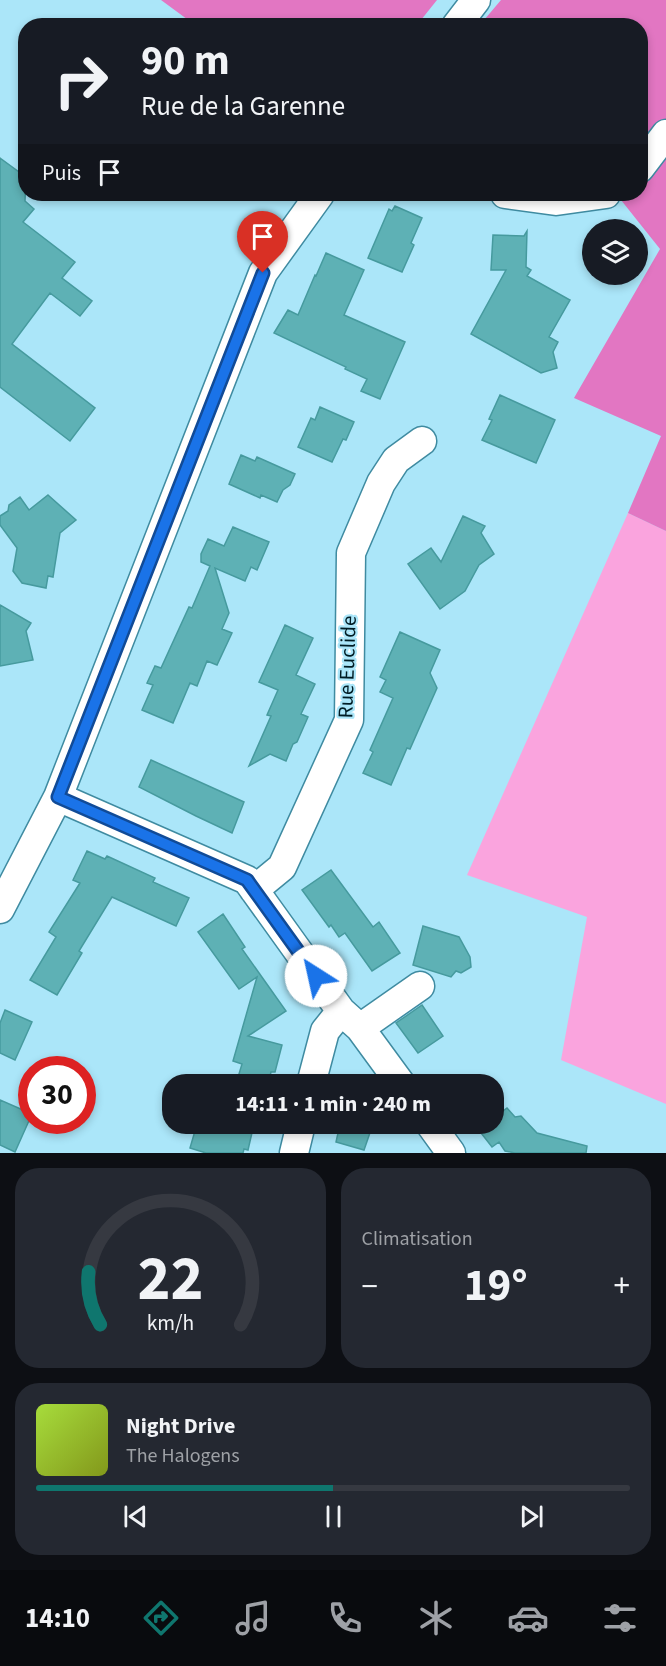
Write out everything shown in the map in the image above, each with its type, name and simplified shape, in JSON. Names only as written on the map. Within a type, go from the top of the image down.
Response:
[{"type":"street","points":[[462,18],[476,0]]},
{"type":"street","points":[[648,158],[666,134]]},
{"type":"street","points":[[0,909],[58,797],[263,273],[315,201]]},
{"type":"street","name":"Rue Euclide","points":[[254,890],[282,867],[349,720],[351,554],[381,483],[396,460],[422,441]]},
{"type":"street","points":[[58,797],[247,880],[350,1020],[393,1074]]},
{"type":"street","points":[[314,1074],[325,1031],[420,986]]},
{"type":"street","points":[[294,1153],[299,1134]]},
{"type":"street","points":[[437,1134],[451,1153]]},
{"type":"shaded area","points":[[161,0],[437,0],[423,18],[185,18]]},
{"type":"shaded area","points":[[501,0],[666,0],[666,531],[628,513],[661,436],[574,398],[639,285],[648,285],[648,270],[660,249],[648,234],[648,219],[636,219],[622,201],[648,201],[648,18],[486,18]]},
{"type":"shaded area","points":[[628,513],[666,531],[666,1104],[561,1060],[587,917],[467,875]]},
{"type":"building","points":[[0,158],[18,171],[18,201],[25,201],[34,209],[23,222],[75,262],[62,278],[92,301],[80,316],[50,293],[12,344],[95,408],[70,441],[0,387]]},
{"type":"building","points":[[395,206],[422,218],[411,243],[414,245],[402,272],[368,258],[389,209],[392,211]]},
{"type":"building","points":[[527,231],[526,267],[531,270],[527,276],[570,300],[549,337],[558,342],[553,352],[557,368],[541,373],[471,334],[506,270],[491,270],[493,235],[524,236]]},
{"type":"building","points":[[326,253],[364,270],[344,315],[405,342],[380,399],[361,391],[367,379],[274,333],[288,310],[298,315]]},
{"type":"building","points":[[500,395],[555,420],[536,463],[482,440],[492,420],[489,419]]},
{"type":"building","points":[[320,407],[354,422],[332,462],[298,447],[311,418],[315,420]]},
{"type":"building","points":[[241,455],[255,461],[257,457],[295,474],[277,502],[261,495],[260,498],[229,484]]},
{"type":"building","points":[[48,495],[76,520],[60,533],[53,577],[48,576],[46,588],[22,583],[13,571],[17,548],[0,525],[0,516],[8,511],[9,505],[20,497],[29,510]]},
{"type":"building","points":[[463,516],[485,526],[481,533],[494,554],[479,565],[465,591],[440,609],[408,564],[431,548],[441,562]]},
{"type":"building","points":[[233,527],[269,542],[257,570],[251,567],[245,581],[215,568],[229,613],[222,629],[232,633],[217,665],[207,661],[197,686],[190,683],[173,723],[142,710],[153,685],[147,683],[155,666],[161,668],[189,607],[192,608],[210,566],[201,562],[201,554],[208,539],[224,546]]},
{"type":"building","points":[[0,605],[31,623],[26,631],[33,660],[0,666]]},
{"type":"building","points":[[285,625],[313,638],[296,675],[315,684],[301,714],[308,717],[286,761],[270,754],[249,766],[271,716],[267,715],[278,690],[259,682]]},
{"type":"building","points":[[400,632],[440,650],[430,673],[437,688],[391,785],[363,773],[373,752],[370,750],[393,698],[380,692],[386,680],[380,677]]},
{"type":"building","points":[[151,760],[244,802],[232,833],[139,787]]},
{"type":"building","points":[[87,851],[105,859],[107,856],[155,878],[153,882],[189,898],[176,926],[112,897],[79,951],[82,953],[57,995],[30,980],[56,937],[49,932],[80,883],[73,880]]},
{"type":"building","points":[[331,870],[373,927],[379,922],[400,953],[372,971],[345,933],[339,937],[331,925],[329,927],[302,890]]},
{"type":"building","points":[[223,914],[245,947],[242,949],[286,1011],[248,1036],[282,1045],[275,1072],[239,1074],[242,1064],[233,1061],[257,977],[239,989],[198,932]]},
{"type":"building","points":[[423,926],[459,937],[470,957],[471,967],[461,973],[456,971],[451,977],[413,965]]},
{"type":"building","points":[[422,1005],[443,1036],[418,1053],[396,1023]]},
{"type":"building","points":[[5,1010],[32,1022],[15,1060],[0,1053],[0,1023]]},
{"type":"building","points":[[0,1100],[18,1108],[18,1134],[23,1134],[15,1152],[0,1145]]},
{"type":"building","points":[[507,1108],[515,1117],[521,1116],[537,1133],[587,1146],[586,1153],[515,1153],[505,1151],[499,1142],[492,1147],[482,1134],[504,1134],[504,1110]]},
{"type":"building","points":[[194,1134],[252,1134],[248,1150],[244,1149],[243,1153],[206,1153],[190,1148]]},
{"type":"building","points":[[338,1134],[370,1134],[364,1150],[336,1142]]},
{"type":"route","points":[[263,273],[58,797],[247,880],[316,976]]}]
